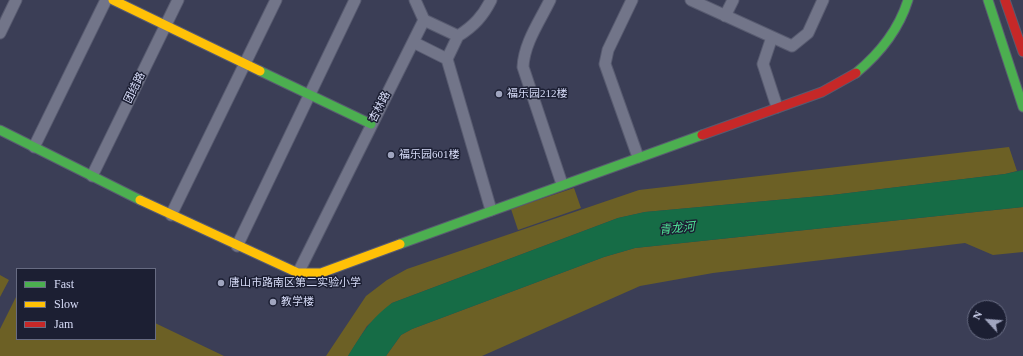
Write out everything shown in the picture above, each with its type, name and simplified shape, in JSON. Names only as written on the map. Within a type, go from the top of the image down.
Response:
[{"type":"street","points":[[0,33],[16,0]]},
{"type":"street","points":[[34,147],[106,0]]},
{"type":"street","points":[[113,0],[371,124]]},
{"type":"street","name":"团结路","points":[[92,176],[178,0]]},
{"type":"street","points":[[171,215],[276,0]]},
{"type":"street","points":[[237,246],[355,0]]},
{"type":"street","points":[[415,0],[424,20],[458,36]]},
{"type":"street","points":[[491,210],[447,59],[458,36],[473,27],[486,11],[492,0]]},
{"type":"street","points":[[550,0],[527,45],[524,54],[523,67],[562,184]]},
{"type":"street","points":[[632,0],[608,50],[605,64],[638,157]]},
{"type":"street","points":[[691,0],[792,46],[808,33],[823,0]]},
{"type":"street","points":[[725,16],[733,0]]},
{"type":"street","points":[[0,130],[237,246],[298,273],[321,273],[562,184],[822,92],[861,69],[891,35],[906,7],[908,0]]},
{"type":"street","points":[[988,0],[1023,107]]},
{"type":"street","points":[[1005,0],[1022,47]]},
{"type":"street","name":"杏林路","points":[[298,273],[424,20]]},
{"type":"street","points":[[772,37],[763,64],[777,107]]},
{"type":"street","points":[[413,42],[447,59]]},
{"type":"shaded area","points":[[1009,147],[1017,171],[1005,174],[832,195],[645,212],[618,218],[392,303],[367,326],[348,356],[326,356],[366,296],[387,280],[407,269],[639,190]]},
{"type":"shaded area","points":[[574,188],[581,208],[518,230],[511,209]]},
{"type":"shaded area","points":[[1023,207],[1023,252],[993,255],[965,243],[713,273],[640,286],[482,356],[386,356],[401,335],[412,329],[604,257],[635,248]]},
{"type":"shaded area","points":[[0,275],[9,280],[0,297]]},
{"type":"shaded area","points":[[16,297],[16,340],[156,340],[156,323],[224,356],[0,356],[0,329]]},
{"type":"water","name":"青龙河","points":[[1023,170],[1023,207],[635,248],[604,257],[412,329],[401,335],[386,356],[348,356],[372,321],[392,303],[618,218],[645,212],[832,195],[1005,174]]},
{"type":"traffic: fast","points":[[856,73],[873,58],[894,31],[908,0]]},
{"type":"traffic: fast","points":[[988,0],[1023,107]]},
{"type":"traffic: fast","points":[[260,71],[371,124]]},
{"type":"traffic: fast","points":[[0,130],[140,200]]},
{"type":"traffic: fast","points":[[400,244],[702,135]]},
{"type":"traffic: slow","points":[[113,0],[260,71]]},
{"type":"traffic: slow","points":[[140,200],[298,273],[321,273],[400,244]]},
{"type":"traffic: jam","points":[[1005,0],[1023,52]]},
{"type":"traffic: jam","points":[[702,135],[822,92],[856,73]]},
{"type":"place","name":"福乐园212楼","points":[[499,94]]},
{"type":"place","name":"福乐园601楼","points":[[391,155]]},
{"type":"place","name":"唐山市路南区第二实验小学","points":[[221,283]]},
{"type":"place","name":"教学楼","points":[[273,302]]}]
